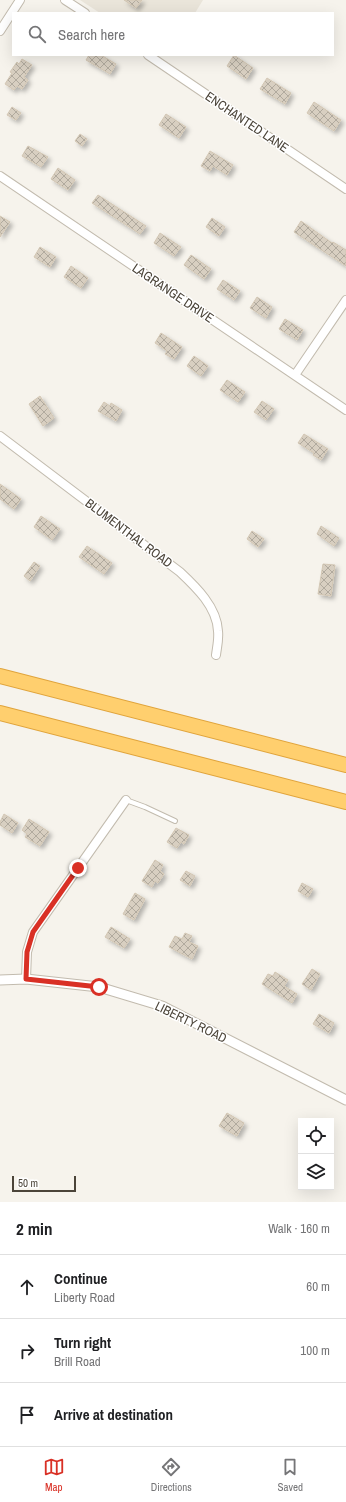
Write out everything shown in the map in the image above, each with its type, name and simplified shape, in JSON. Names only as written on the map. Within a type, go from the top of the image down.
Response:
[{"type":"highway","points":[[0,676],[346,765]]},
{"type":"highway","points":[[0,713],[346,802]]},
{"type":"street","points":[[12,12],[20,0]]},
{"type":"street","points":[[65,0],[83,12]]},
{"type":"street","points":[[0,31],[12,12]]},
{"type":"street","name":"ENCHANTED LANE","points":[[149,56],[346,189]]},
{"type":"street","name":"LAGRANGE DRIVE","points":[[0,176],[346,410]]},
{"type":"street","points":[[295,375],[346,300]]},
{"type":"street","name":"BLUMENTHAL ROAD","points":[[0,436],[180,572],[196,587],[207,602],[218,630],[216,655]]},
{"type":"street","points":[[26,979],[27,952],[33,932],[126,800]]},
{"type":"street","name":"LIBERTY ROAD","points":[[0,980],[26,979],[99,987],[162,1006],[346,1100]]},
{"type":"lane","points":[[126,800],[146,807],[175,821]]},
{"type":"shaded area","points":[[80,0],[203,0],[196,12],[98,12]]},
{"type":"building","points":[[124,0],[142,0],[136,8]]},
{"type":"building","points":[[88,56],[103,56],[116,64],[110,74],[86,60]]},
{"type":"building","points":[[233,56],[235,56],[253,68],[246,79],[227,66]]},
{"type":"building","points":[[22,59],[32,65],[24,77],[28,80],[22,89],[17,86],[14,90],[5,84],[12,73],[10,72],[17,62],[19,64]]},
{"type":"building","points":[[267,78],[291,93],[285,104],[260,89]]},
{"type":"building","points":[[314,102],[341,120],[334,131],[307,113]]},
{"type":"building","points":[[12,107],[21,113],[16,120],[7,115]]},
{"type":"building","points":[[166,114],[186,127],[179,138],[159,125]]},
{"type":"building","points":[[80,134],[87,139],[82,146],[75,141]]},
{"type":"building","points":[[28,146],[48,157],[41,167],[22,156]]},
{"type":"building","points":[[210,151],[233,165],[227,175],[213,166],[210,171],[201,166]]},
{"type":"building","points":[[58,168],[75,180],[68,190],[51,179]]},
{"type":"building","points":[[98,195],[146,226],[140,234],[92,203]]},
{"type":"building","points":[[0,216],[10,222],[0,237]]},
{"type":"building","points":[[212,218],[225,227],[219,236],[206,227]]},
{"type":"building","points":[[301,221],[332,243],[333,242],[346,250],[346,266],[294,232]]},
{"type":"building","points":[[160,233],[181,247],[174,256],[154,243]]},
{"type":"building","points":[[40,247],[56,257],[50,267],[34,257]]},
{"type":"building","points":[[191,255],[211,269],[204,279],[184,265]]},
{"type":"building","points":[[71,266],[88,278],[81,288],[64,277]]},
{"type":"building","points":[[223,280],[240,291],[234,300],[217,289]]},
{"type":"building","points":[[257,297],[272,307],[266,318],[250,308]]},
{"type":"building","points":[[285,319],[303,330],[297,340],[279,329]]},
{"type":"building","points":[[161,333],[182,347],[174,359],[165,354],[167,351],[155,343]]},
{"type":"building","points":[[194,356],[208,366],[201,376],[187,366]]},
{"type":"building","points":[[227,380],[245,392],[238,402],[220,390]]},
{"type":"building","points":[[40,396],[54,418],[43,426],[29,404]]},
{"type":"building","points":[[262,401],[274,409],[266,420],[254,412]]},
{"type":"building","points":[[104,402],[110,406],[111,403],[122,410],[116,421],[98,411]]},
{"type":"building","points":[[304,434],[328,449],[321,460],[313,455],[314,453],[298,443]]},
{"type":"building","points":[[0,484],[21,499],[14,509],[0,499]]},
{"type":"building","points":[[41,516],[60,529],[52,540],[34,527]]},
{"type":"building","points":[[321,526],[339,538],[334,546],[317,534]]},
{"type":"building","points":[[252,531],[264,539],[258,547],[247,539]]},
{"type":"building","points":[[87,546],[112,563],[104,574],[79,557]]},
{"type":"building","points":[[34,562],[40,566],[30,581],[24,576]]},
{"type":"building","points":[[323,564],[335,565],[331,596],[318,594]]},
{"type":"building","points":[[4,814],[18,823],[12,833],[0,825]]},
{"type":"building","points":[[29,819],[49,832],[40,846],[25,837],[27,834],[22,830]]},
{"type":"building","points":[[176,828],[189,835],[184,844],[181,842],[177,848],[167,842]]},
{"type":"building","points":[[155,860],[163,865],[160,871],[164,874],[158,883],[155,881],[152,887],[142,881]]},
{"type":"building","points":[[186,871],[195,876],[190,886],[180,880]]},
{"type":"building","points":[[302,883],[313,889],[308,897],[298,891]]},
{"type":"building","points":[[135,893],[145,899],[134,920],[123,914]]},
{"type":"building","points":[[111,927],[130,939],[124,948],[105,937]]},
{"type":"building","points":[[185,933],[192,936],[189,942],[198,946],[192,959],[169,947],[175,936],[182,939]]},
{"type":"building","points":[[312,969],[320,974],[311,990],[302,984]]},
{"type":"building","points":[[275,972],[288,980],[284,986],[297,994],[292,1003],[262,984],[268,974],[273,976]]},
{"type":"building","points":[[319,1014],[334,1023],[329,1033],[313,1024]]},
{"type":"building","points":[[227,1113],[244,1123],[237,1136],[219,1126]]},
{"type":"route","points":[[78,868],[33,932],[27,952],[26,979],[99,987]]}]
